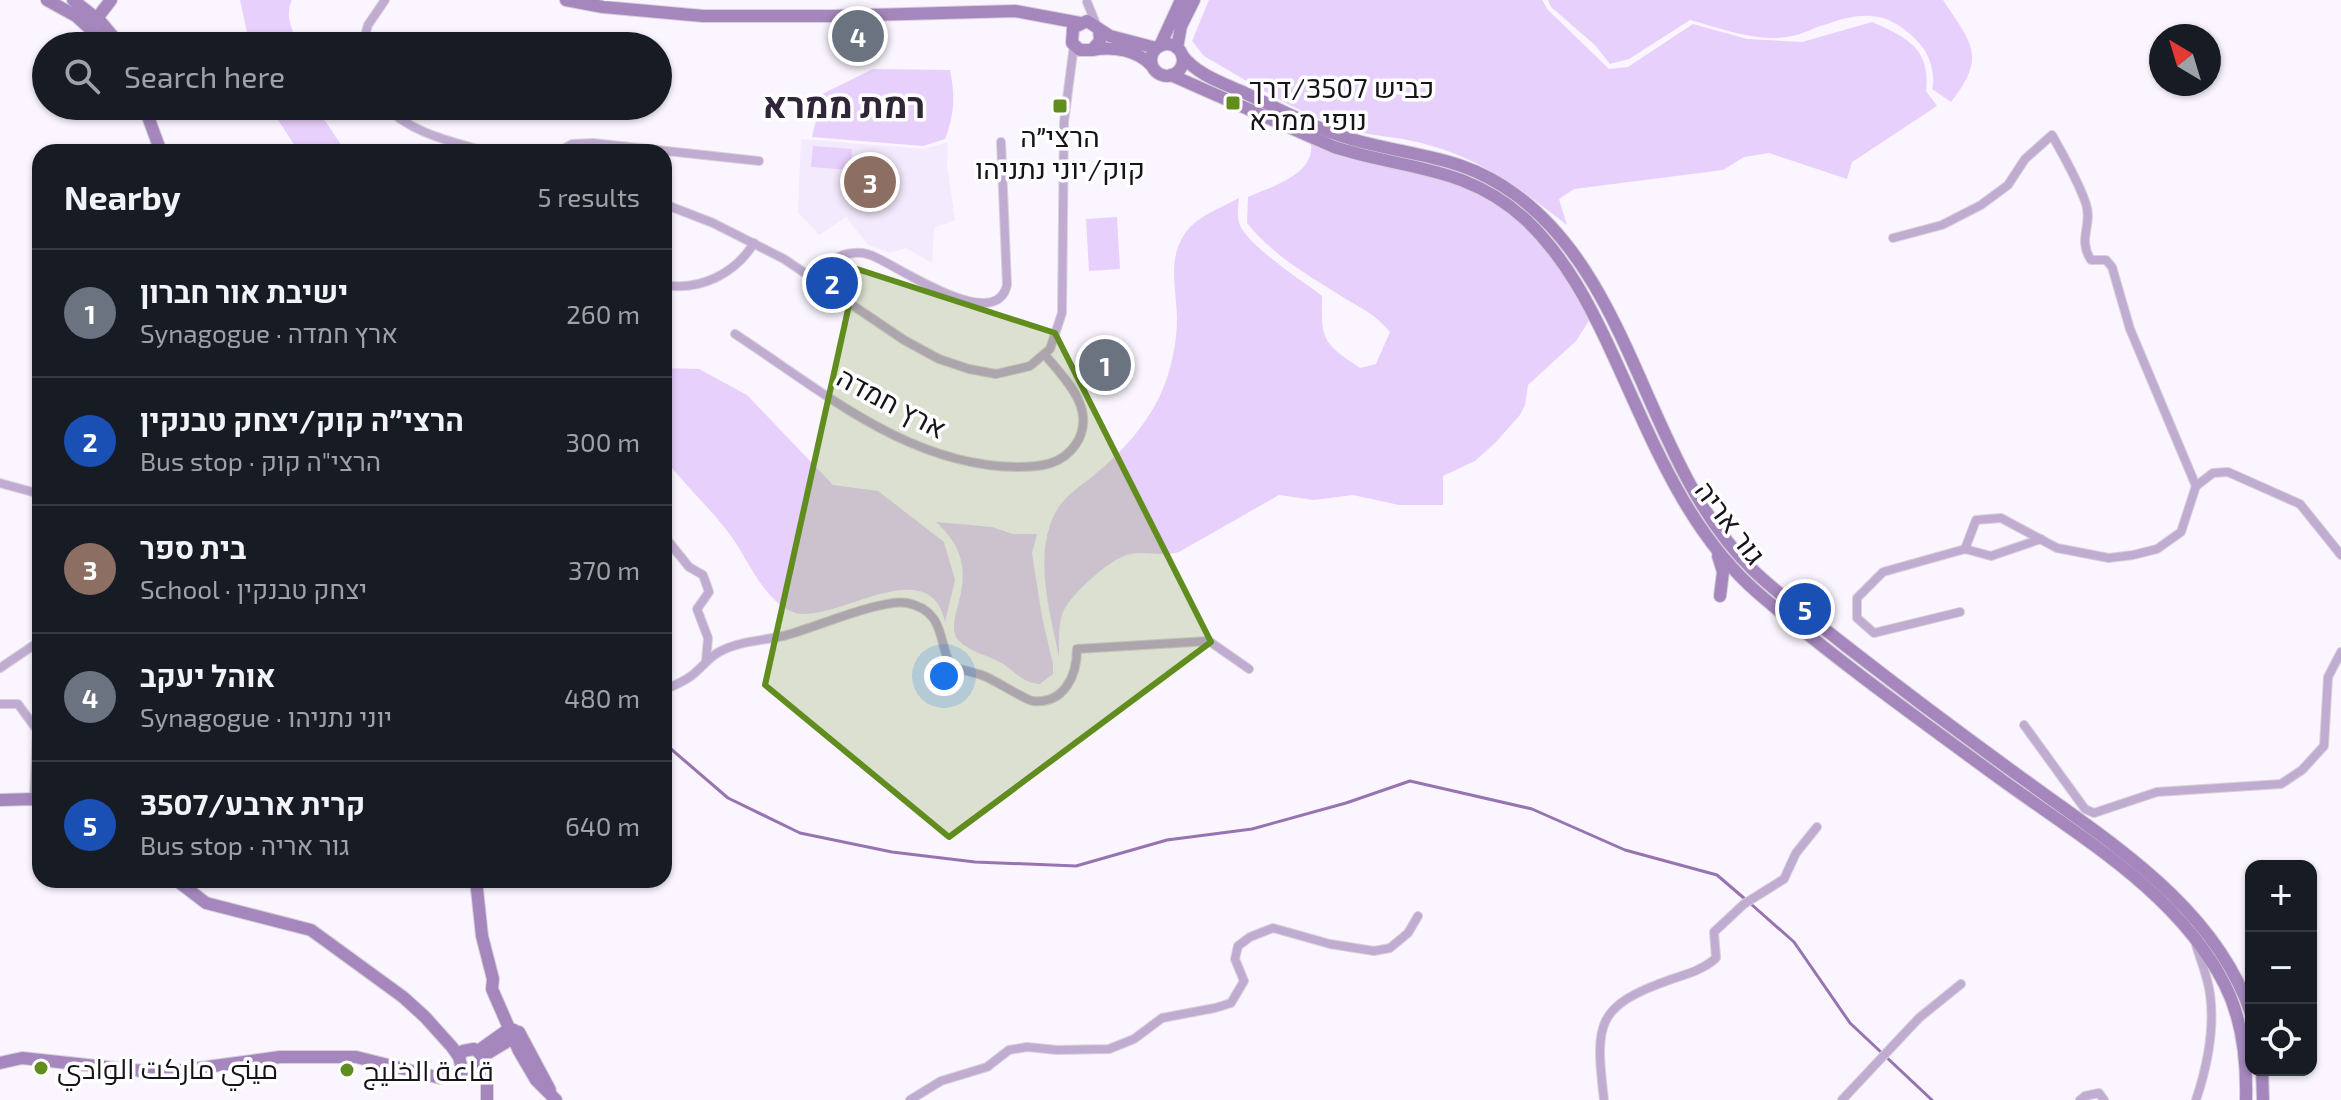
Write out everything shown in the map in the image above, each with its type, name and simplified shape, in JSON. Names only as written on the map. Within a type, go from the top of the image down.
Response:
[{"type":"main road","points":[[47,0],[93,20]]},
{"type":"main road","points":[[73,0],[104,32]]},
{"type":"main road","points":[[93,20],[102,0]]},
{"type":"main road","points":[[93,20],[111,0]]},
{"type":"main road","points":[[110,32],[111,0]]},
{"type":"main road","points":[[566,0],[647,12],[734,17],[989,10],[1028,13],[1089,24],[1110,36],[1158,47],[1169,44],[1180,52]]},
{"type":"main road","points":[[1152,66],[1151,56],[1181,0]]},
{"type":"main road","points":[[1028,13],[1061,28],[1073,43],[1089,51],[1111,48],[1136,53],[1160,74],[1171,75],[1179,69],[1181,26],[1194,0]]},
{"type":"main road","points":[[1073,43],[1073,28],[1089,24]]},
{"type":"main road","points":[[1089,24],[1100,41],[1089,51]]},
{"type":"main road","name":"גור אריה","points":[[1180,52],[1189,64],[1213,79],[1338,135],[1437,157],[1486,175],[1534,210],[1561,238],[1585,271],[1691,490],[1730,546],[1784,597],[2167,889],[2219,950],[2237,979],[2247,1004]]},
{"type":"main road","name":"גור אריה","points":[[1171,75],[1334,147],[1358,155],[1434,170],[1471,184],[1498,199],[1525,220],[1574,278],[1680,496],[1716,549],[1758,593],[1800,627],[2134,879],[2169,909],[2194,938],[2221,978],[2232,1001],[2244,1049],[2246,1100]]},
{"type":"main road","points":[[149,120],[158,144]]},
{"type":"main road","points":[[1716,549],[1723,572],[1720,596]]},
{"type":"main road","points":[[0,800],[32,801]]},
{"type":"main road","points":[[186,888],[206,903],[311,930],[478,1054],[487,1078],[487,1099]]},
{"type":"main road","points":[[477,888],[482,936],[493,979],[513,1032],[554,1098]]},
{"type":"main road","points":[[425,1017],[487,1099]]},
{"type":"main road","points":[[463,1066],[463,1051],[478,1054],[513,1032]]},
{"type":"main road","points":[[0,1063],[22,1058],[162,1073],[280,1057],[356,1057],[412,1070],[463,1066],[477,1070],[478,1054]]},
{"type":"main road","points":[[2262,1076],[2263,1100]]},
{"type":"street","points":[[366,32],[385,0]]},
{"type":"street","points":[[1087,1],[1089,24]]},
{"type":"street","points":[[672,207],[754,243],[904,340],[954,365],[996,374],[1030,366],[1045,355],[1055,339],[1062,313],[1064,122],[1073,43]]},
{"type":"street","points":[[1069,81],[1079,60],[1089,51]]},
{"type":"street","points":[[402,120],[417,129],[463,144]]},
{"type":"street","points":[[1893,238],[1942,225],[1981,205],[2008,185],[2025,159],[2052,135],[2088,207],[2083,244],[2086,254],[2091,260],[2106,260],[2112,267],[2130,329],[2196,486]]},
{"type":"street","points":[[812,279],[836,258],[860,253],[877,258],[947,295],[983,302],[1000,299],[1005,295],[1007,285],[1001,142]]},
{"type":"street","points":[[572,144],[602,144]]},
{"type":"street","points":[[672,152],[759,161]]},
{"type":"street","points":[[672,286],[709,281],[739,261],[754,243]]},
{"type":"street","name":"ארץ חמדה","points":[[735,334],[852,411],[893,434],[950,457],[1004,467],[1046,465],[1057,461],[1075,445],[1080,436],[1083,415],[1077,394],[1045,355]]},
{"type":"street","points":[[1965,549],[1976,520],[2001,518],[2057,548],[2109,558],[2157,549],[2181,532],[2196,486],[2213,473],[2228,472],[2300,504],[2341,555]]},
{"type":"street","points":[[0,483],[32,492]]},
{"type":"street","points":[[1960,612],[1874,633],[1857,618],[1857,598],[1883,572],[1965,549],[1991,556],[2041,539]]},
{"type":"street","points":[[672,546],[689,567],[703,575],[709,592],[697,609],[708,638],[706,661]]},
{"type":"street","points":[[672,686],[693,675],[720,651],[742,643],[784,636],[872,607],[903,602],[920,607],[936,620],[954,666],[980,674],[1030,701],[1052,699],[1071,683],[1077,666],[1077,649],[1209,641],[1249,669]]},
{"type":"street","points":[[0,668],[32,646]]},
{"type":"street","points":[[2024,725],[2085,809],[2094,813],[2157,792],[2281,784],[2302,770],[2324,746],[2328,677],[2341,652]]},
{"type":"street","points":[[0,704],[18,704],[32,723]]},
{"type":"street","points":[[1604,1100],[1600,1042],[1604,1022],[1620,1002],[1708,965],[1716,958],[1714,932],[1744,904],[1784,879],[1796,853],[1817,827]]},
{"type":"street","points":[[910,1100],[941,1081],[987,1067],[1009,1050],[1027,1047],[1109,1049],[1134,1039],[1162,1018],[1231,1003],[1244,981],[1235,959],[1238,946],[1250,937],[1273,928],[1330,944],[1374,951],[1390,948],[1408,933],[1418,916]]},
{"type":"street","points":[[2194,938],[2210,994],[2211,1015],[2208,1065],[2196,1100]]},
{"type":"street","points":[[1842,1100],[1919,1018],[1961,984]]},
{"type":"street","points":[[2080,1100],[2099,1093],[2104,1100]]},
{"type":"highlighted area","points":[[857,269],[1055,333],[1211,642],[949,837],[765,685]]},
{"type":"shaded area","points":[[240,0],[292,0],[289,18],[293,32],[247,32]]},
{"type":"shaded area","points":[[1209,0],[1542,0],[1548,10],[1609,69],[1628,67],[1693,24],[1747,39],[1802,42],[1872,22],[1914,46],[1924,64],[1926,91],[1937,106],[1852,162],[1847,179],[1769,153],[1744,157],[1723,170],[1574,189],[1559,199],[1567,225],[1531,197],[1476,163],[1435,147],[1332,124],[1276,98],[1204,56],[1192,41]]},
{"type":"shaded area","points":[[1548,0],[1943,0],[1968,39],[1972,61],[1969,73],[1951,102],[1932,89],[1931,65],[1920,44],[1899,25],[1866,16],[1779,38],[1741,34],[1690,20],[1629,59],[1610,64],[1595,45],[1551,7]]},
{"type":"shaded area","points":[[873,69],[950,70],[953,104],[945,139],[923,146],[812,137],[820,116],[820,95]]},
{"type":"shaded area","points":[[278,120],[324,120],[341,144],[294,144]]},
{"type":"shaded area","points":[[801,139],[924,149],[948,142],[947,165],[955,220],[934,228],[932,263],[906,248],[890,253],[868,245],[846,217],[819,235],[798,212]]},
{"type":"shaded area","points":[[1311,144],[1354,160],[1430,175],[1485,196],[1507,211],[1544,247],[1592,316],[1576,341],[1528,385],[1520,415],[1495,443],[1475,461],[1443,476],[1443,505],[1399,505],[1353,495],[1314,500],[1279,495],[1179,552],[1136,553],[1122,557],[1091,579],[1066,607],[1060,625],[1059,658],[1045,574],[1044,558],[1050,525],[1067,497],[1132,438],[1162,391],[1176,337],[1176,255],[1184,235],[1195,223],[1239,198],[1239,222],[1249,238],[1322,296],[1322,323],[1331,346],[1360,368],[1376,364],[1390,332],[1385,326],[1370,313],[1281,256],[1247,223],[1248,197],[1299,172],[1310,155]]},
{"type":"shaded area","points":[[813,146],[852,149],[851,170],[811,167]]},
{"type":"shaded area","points":[[1117,217],[1120,269],[1089,271],[1086,219]]},
{"type":"shaded area","points":[[672,368],[699,369],[747,395],[833,485],[878,491],[944,542],[955,580],[945,622],[935,601],[920,591],[900,590],[810,614],[793,612],[772,598],[728,532],[672,467]]},
{"type":"shaded area","points":[[936,522],[992,527],[1013,534],[1037,534],[1032,553],[1053,664],[1053,674],[1040,684],[1025,680],[1003,664],[959,641],[954,632],[963,576],[961,559],[952,541]]},
{"type":"waterway","points":[[672,750],[728,798],[800,833],[892,852],[975,862],[1076,866],[1167,840],[1252,829],[1346,803],[1410,781],[1532,809],[1625,850],[1717,875],[1745,899]]},
{"type":"waterway","points":[[1751,904],[1794,942],[1850,1023],[1932,1100]]},
{"type":"place","name":"אוהל יעקב","points":[[858,36]]},
{"type":"place","name":"כביש 3507/דרך נופי ממרא","points":[[1233,103]]},
{"type":"place","name":"הרצי״ה קוק/יוני נתניהו","points":[[1060,106]]},
{"type":"place","name":"בית ספר","points":[[870,182]]},
{"type":"place","name":"הרצי״ה קוק/יצחק טבנקין","points":[[832,283]]},
{"type":"place","name":"ישיבת אור חברון","points":[[1105,365]]},
{"type":"place","name":"קרית ארבע/3507","points":[[1805,609]]},
{"type":"place","name":"ميني ماركت الوادي","points":[[41,1068]]},
{"type":"place","name":"قاعة الخليج","points":[[347,1070]]},
{"type":"district","name":"רמת ממרא","points":[[844,103]]}]
